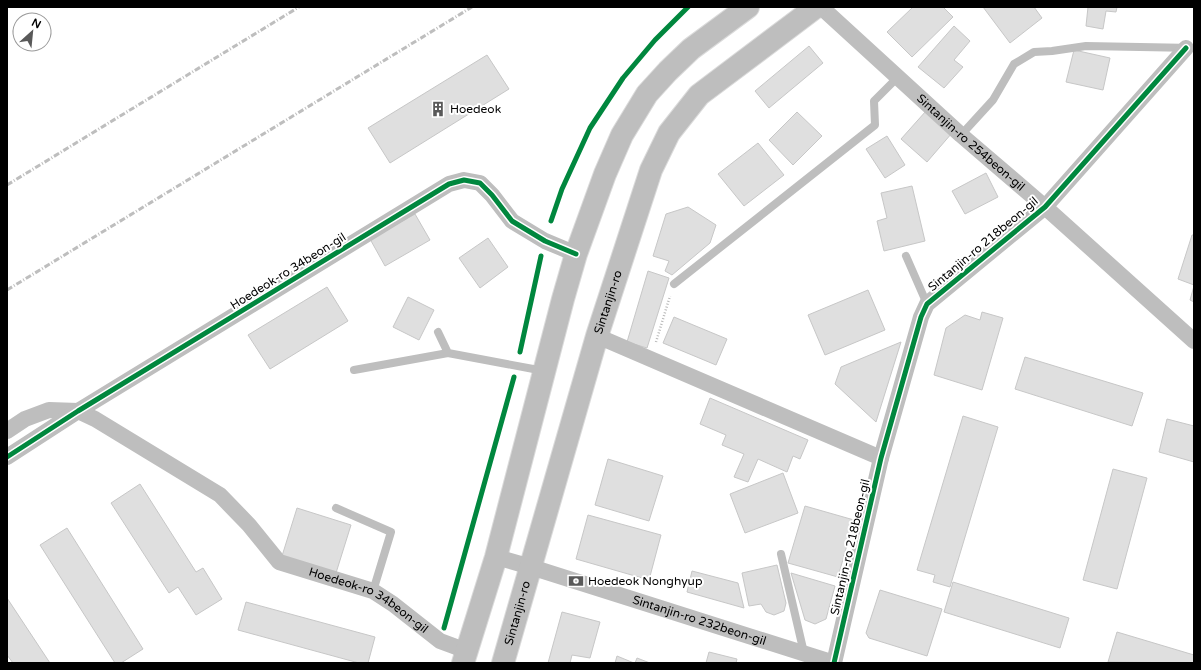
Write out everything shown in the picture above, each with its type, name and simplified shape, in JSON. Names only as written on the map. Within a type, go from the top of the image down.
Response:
[{"type":"main road","points":[[465,657],[496,557],[563,299],[576,254],[604,174],[622,135],[647,94],[691,49],[726,7]]},
{"type":"main road","points":[[691,49],[748,7]]},
{"type":"main road","name":"Sintanjin-ro","points":[[503,663],[532,567],[597,336],[651,170],[669,133],[698,95],[816,7]]},
{"type":"street","name":"Sintanjin-ro 254beon-gil","points":[[821,7],[960,135],[1045,206],[1194,341]]},
{"type":"street","name":"Sintanjin-ro 218beon-gil","points":[[834,663],[881,458],[921,317],[927,304],[1045,206],[1190,48]]},
{"type":"street","name":"Hoedeok-ro 34beon-gil","points":[[7,457],[78,411],[449,184],[464,180],[480,183],[492,195],[512,221],[545,242],[576,254]]},
{"type":"street","points":[[597,336],[881,458]]},
{"type":"street","points":[[7,431],[25,419],[49,410],[78,411]]},
{"type":"street","name":"Hoedeok-ro 34beon-gil","points":[[78,411],[95,419],[220,495],[249,525],[278,562],[373,591],[393,604],[440,641],[465,657]]},
{"type":"street","name":"Sintanjin-ro 232beon-gil","points":[[496,557],[532,567],[834,663]]},
{"type":"lane","points":[[960,135],[993,100],[1014,64],[1034,52],[1086,46],[1190,48]]},
{"type":"lane","points":[[674,284],[875,124],[874,101],[898,78]]},
{"type":"lane","points":[[906,256],[927,304]]},
{"type":"lane","points":[[438,332],[448,353]]},
{"type":"lane","points":[[354,370],[448,353],[544,371]]},
{"type":"lane","points":[[336,508],[391,532],[373,591]]},
{"type":"lane","points":[[781,554],[804,653]]},
{"type":"path","points":[[651,358],[674,284]]},
{"type":"building","points":[[913,7],[943,7],[953,17],[912,57],[887,32]]},
{"type":"building","points":[[983,7],[1034,7],[1042,18],[1010,43]]},
{"type":"building","points":[[1088,7],[1117,7],[1116,12],[1106,11],[1103,29],[1086,26]]},
{"type":"building","points":[[954,26],[970,41],[954,60],[963,67],[944,88],[918,67]]},
{"type":"building","points":[[809,46],[823,63],[769,108],[755,91]]},
{"type":"building","points":[[1074,50],[1110,58],[1103,90],[1066,82]]},
{"type":"building","name":"Hoedeok","points":[[487,55],[509,89],[390,163],[368,128]]},
{"type":"building","points":[[926,111],[952,133],[927,162],[901,139]]},
{"type":"building","points":[[797,112],[822,136],[793,165],[769,140]]},
{"type":"building","points":[[887,136],[905,165],[885,178],[866,149]]},
{"type":"building","points":[[758,143],[784,175],[744,206],[718,174]]},
{"type":"building","points":[[986,173],[998,197],[965,214],[952,191]]},
{"type":"building","points":[[912,186],[925,241],[884,251],[877,221],[887,218],[881,193]]},
{"type":"building","points":[[688,207],[716,225],[710,243],[672,275],[665,271],[669,261],[653,256],[666,214]]},
{"type":"building","points":[[415,214],[430,240],[385,266],[370,239]]},
{"type":"building","points":[[1192,235],[1194,235],[1194,285],[1178,279]]},
{"type":"building","points":[[488,238],[508,267],[480,288],[459,258]]},
{"type":"building","points":[[648,271],[669,278],[647,348],[627,342]]},
{"type":"building","points":[[1194,286],[1194,302],[1190,300]]},
{"type":"building","points":[[327,287],[348,321],[270,369],[248,335]]},
{"type":"building","points":[[868,290],[885,330],[825,355],[808,315]]},
{"type":"building","points":[[408,297],[434,310],[419,340],[393,327]]},
{"type":"building","points":[[982,312],[1003,318],[982,390],[934,375],[946,328],[965,315],[980,320]]},
{"type":"building","points":[[674,317],[727,339],[716,365],[663,343]]},
{"type":"building","points":[[901,342],[876,422],[835,384],[841,367]]},
{"type":"building","points":[[1025,357],[1143,393],[1132,426],[1015,389]]},
{"type":"building","points":[[710,398],[808,440],[800,459],[793,456],[787,472],[758,459],[748,482],[734,477],[744,454],[722,445],[726,435],[700,424]]},
{"type":"building","points":[[963,416],[998,427],[950,587],[933,582],[935,575],[917,570]]},
{"type":"building","points":[[1167,419],[1194,426],[1194,462],[1159,452]]},
{"type":"building","points":[[608,459],[663,476],[649,521],[595,505]]},
{"type":"building","points":[[1113,469],[1147,478],[1117,589],[1083,580]]},
{"type":"building","points":[[783,473],[798,513],[745,533],[730,494]]},
{"type":"building","points":[[140,484],[196,572],[203,568],[222,599],[196,615],[178,587],[169,593],[111,503]]},
{"type":"building","points":[[805,506],[854,520],[838,577],[788,563]]},
{"type":"building","points":[[297,508],[351,525],[336,573],[282,556]]},
{"type":"building","points":[[588,515],[661,535],[649,580],[576,559]]},
{"type":"building","points":[[67,528],[143,649],[121,663],[115,663],[40,545]]},
{"type":"building","points":[[777,565],[786,603],[784,611],[774,615],[766,612],[761,604],[749,606],[742,573]]},
{"type":"building","points":[[692,571],[738,583],[744,608],[687,592]]},
{"type":"building","points":[[791,573],[835,586],[826,619],[815,624],[805,620]]},
{"type":"building","points":[[953,582],[1069,618],[1060,648],[944,612]]},
{"type":"building","points":[[880,590],[942,609],[927,656],[869,638],[866,633]]},
{"type":"building","points":[[7,598],[50,663],[13,663],[7,655]]},
{"type":"building","points":[[246,602],[375,637],[368,663],[359,663],[238,630]]},
{"type":"building","points":[[562,612],[600,622],[590,658],[572,655],[570,663],[548,663]]},
{"type":"building","points":[[1117,632],[1194,655],[1194,663],[1108,662]]},
{"type":"building","points":[[709,652],[737,659],[736,663],[706,663]]},
{"type":"building","points":[[617,656],[634,663],[615,663]]},
{"type":"building","points":[[637,658],[650,663],[635,663]]},
{"type":"railway","points":[[7,185],[299,7]]},
{"type":"railway","points":[[7,290],[472,7]]},
{"type":"cycle path","points":[[551,221],[562,189],[590,128],[623,78],[655,40],[688,7]]},
{"type":"cycle path","points":[[834,663],[881,458],[921,317],[927,304],[1045,207],[1186,48]]},
{"type":"cycle path","points":[[7,457],[78,411],[449,184],[464,180],[480,183],[492,195],[512,221],[545,241],[576,254]]},
{"type":"cycle path","points":[[520,352],[541,256]]},
{"type":"cycle path","points":[[444,628],[514,377]]},
{"type":"place","name":"Hoedeok","points":[[438,109]]},
{"type":"place","name":"Hoedeok Nonghyup","points":[[576,581]]}]
